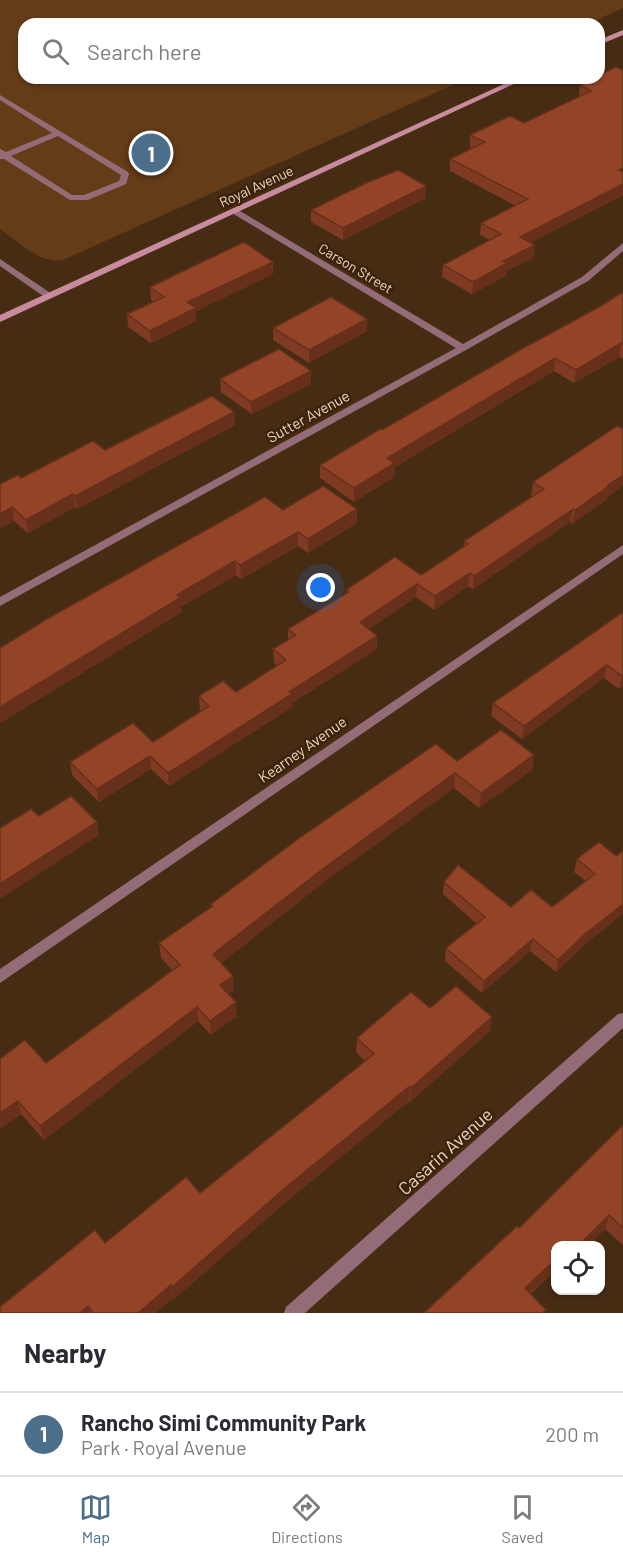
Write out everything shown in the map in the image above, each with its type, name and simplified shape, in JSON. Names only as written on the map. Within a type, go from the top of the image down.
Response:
[{"type":"main road","points":[[605,40],[623,32]]},
{"type":"main road","name":"Royal Avenue","points":[[0,319],[510,84]]},
{"type":"street","points":[[0,97],[125,174],[123,182],[85,198],[70,197],[2,155]]},
{"type":"street","points":[[2,155],[59,133]]},
{"type":"street","name":"Carson Street","points":[[235,211],[463,348]]},
{"type":"street","name":"Sutter Avenue","points":[[0,602],[585,279],[623,246]]},
{"type":"street","points":[[0,262],[49,296]]},
{"type":"street","name":"Kearney Avenue","points":[[0,977],[623,549]]},
{"type":"street","name":"Casarin Avenue","points":[[292,1313],[623,1019]]},
{"type":"shaded area","points":[[0,0],[623,0],[623,8],[601,18],[18,18],[18,84],[455,84],[63,260],[46,259],[30,251],[0,229]]},
{"type":"building","points":[[616,67],[623,70],[623,168],[619,170],[623,172],[623,184],[520,237],[535,245],[503,261],[507,263],[473,282],[443,265],[501,234],[481,223],[528,199],[450,159],[485,142],[470,135],[510,116],[524,123],[591,91],[580,85],[582,84],[605,84],[605,72]]},
{"type":"building","points":[[398,170],[426,186],[343,228],[311,210],[366,183]]},
{"type":"building","points":[[244,242],[273,262],[187,302],[196,308],[150,331],[127,314],[164,297],[150,287]]},
{"type":"building","points":[[623,292],[623,344],[621,343],[576,370],[555,358],[387,458],[395,463],[354,488],[320,465],[380,429],[382,430]]},
{"type":"building","points":[[331,297],[367,319],[309,350],[273,328]]},
{"type":"building","points":[[279,349],[311,371],[251,402],[220,379]]},
{"type":"building","points":[[212,396],[234,412],[26,520],[12,507],[0,514],[0,484],[18,475],[21,478],[93,441],[105,450]]},
{"type":"building","points":[[617,426],[623,429],[623,475],[609,486],[474,576],[470,573],[435,596],[417,584],[360,622],[377,636],[289,692],[292,694],[168,773],[150,756],[97,789],[70,762],[133,723],[153,742],[209,706],[199,696],[223,681],[236,692],[286,660],[273,649],[296,635],[288,629],[349,592],[346,590],[395,557],[421,575],[468,544],[464,541],[544,489],[533,482]]},
{"type":"building","points":[[323,486],[357,509],[308,539],[298,532],[240,565],[235,561],[177,595],[180,598],[0,707],[0,648],[47,619],[265,497],[283,510]]},
{"type":"building","points":[[623,612],[622,676],[607,665],[524,726],[493,703]]},
{"type":"building","points":[[501,730],[534,755],[481,793],[455,773],[328,865],[213,954],[233,976],[220,985],[236,1002],[210,1021],[197,1007],[40,1126],[18,1101],[0,1113],[0,1059],[25,1040],[46,1063],[180,965],[159,943],[213,906],[211,904],[298,839],[436,744],[457,761]]},
{"type":"building","points":[[71,796],[97,822],[0,884],[0,828],[31,809],[39,816]]},
{"type":"building","points":[[599,842],[616,856],[623,851],[623,904],[585,934],[558,960],[533,939],[484,981],[446,948],[485,917],[444,882],[458,865],[511,907],[531,890],[552,907],[595,874],[577,859]]},
{"type":"building","points":[[456,986],[492,1017],[411,1088],[410,1086],[285,1188],[172,1287],[171,1285],[138,1313],[93,1313],[88,1306],[80,1313],[0,1313],[0,1307],[95,1230],[105,1243],[186,1177],[200,1193],[374,1054],[357,1038],[411,992],[430,1008]]},
{"type":"building","points":[[623,1125],[623,1228],[609,1215],[583,1241],[551,1241],[551,1264],[525,1288],[546,1310],[542,1313],[424,1313],[517,1226],[519,1228]]},
{"type":"place","name":"Rancho Simi Community Park","points":[[151,153]]}]
